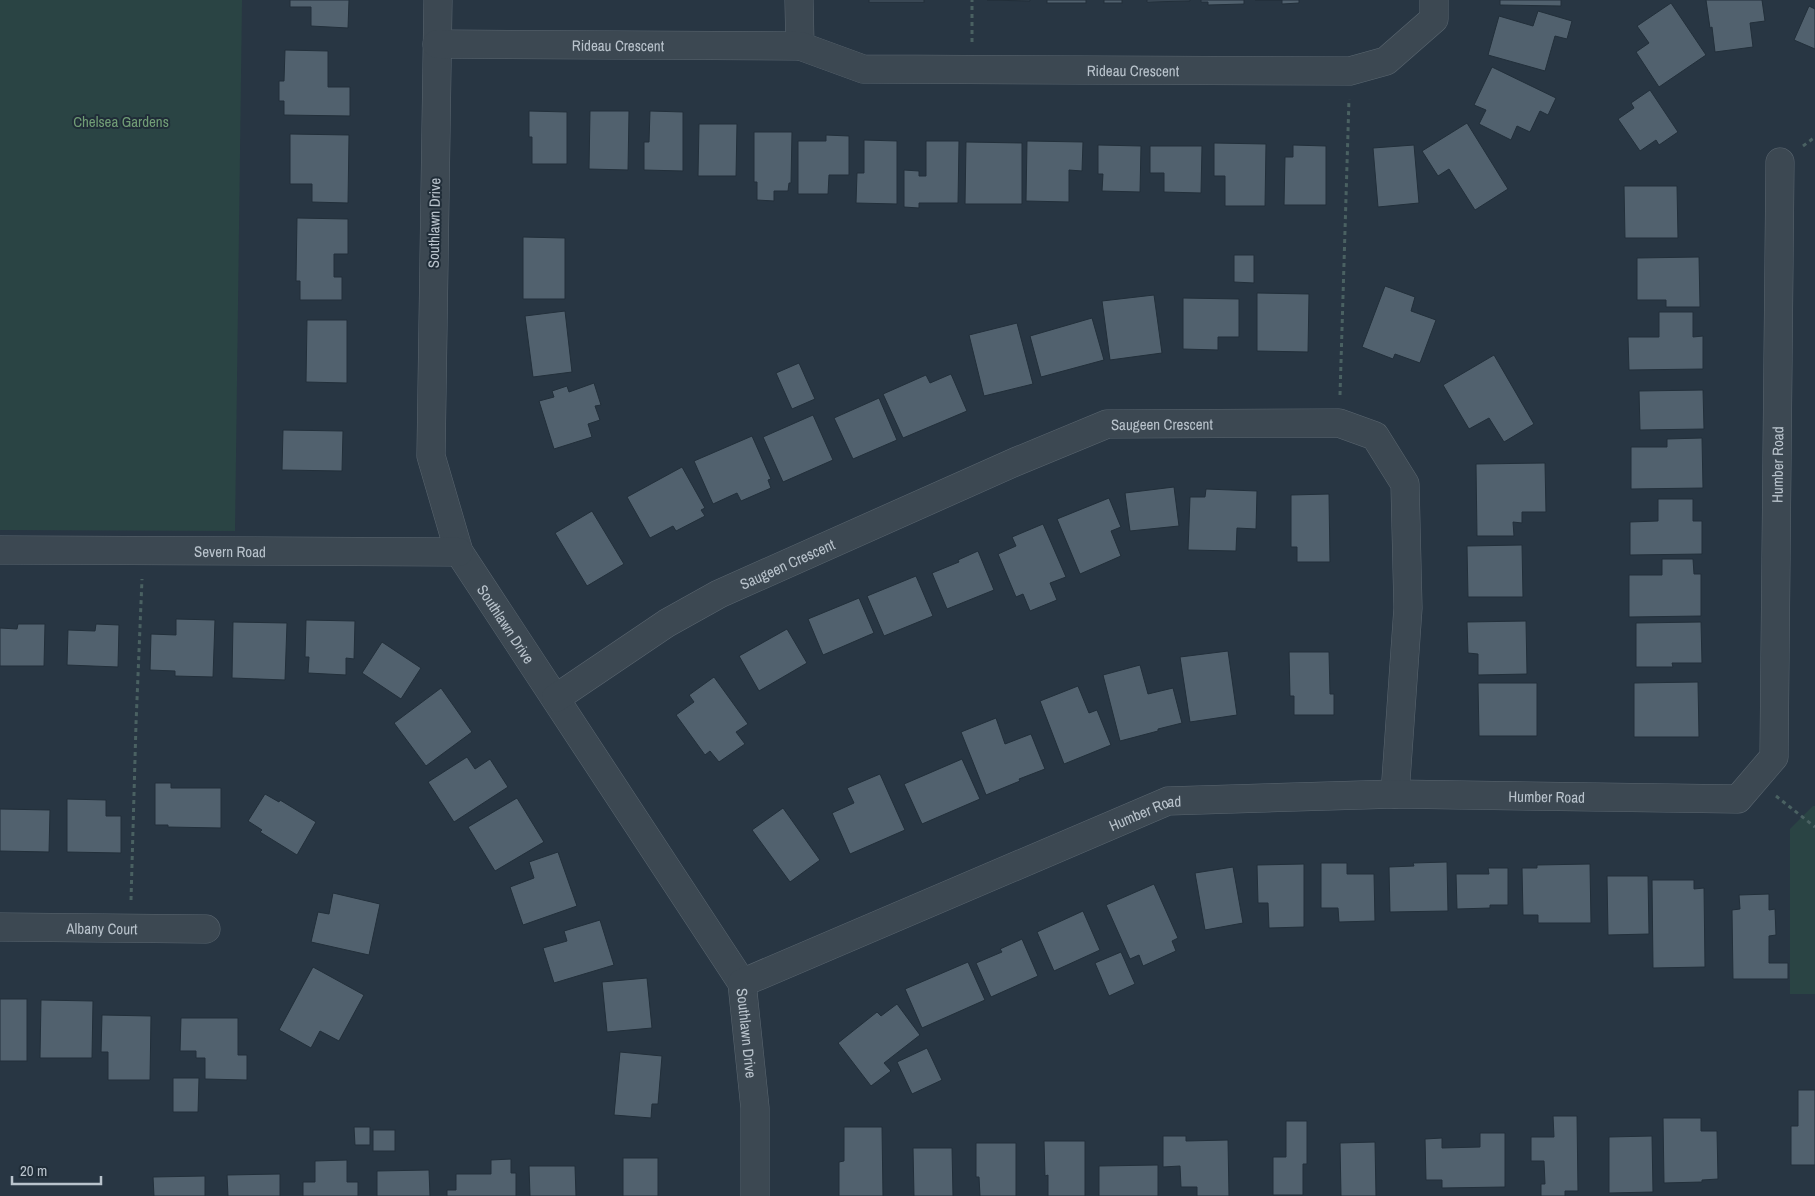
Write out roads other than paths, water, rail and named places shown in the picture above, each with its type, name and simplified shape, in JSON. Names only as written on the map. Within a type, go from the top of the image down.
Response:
[{"type":"street","name":"Southlawn Drive","points":[[438,0],[431,456],[459,552],[742,983],[755,1108],[755,1196]]},
{"type":"street","points":[[799,0],[800,46]]},
{"type":"street","name":"Rideau Crescent","points":[[437,44],[800,46],[862,69],[1350,71],[1386,60],[1434,19],[1434,0]]},
{"type":"street","name":"Humber Road","points":[[742,983],[1168,801],[1395,794],[1738,799],[1774,757],[1780,162]]},
{"type":"street","name":"Saugeen Crescent","points":[[556,698],[667,624],[719,594],[1015,462],[1107,424],[1339,423],[1375,436],[1405,484],[1408,608],[1395,794]]},
{"type":"street","name":"Severn Road","points":[[0,550],[459,552]]},
{"type":"street","name":"Albany Court","points":[[0,927],[206,929]]},
{"type":"park label","name":"Chelsea Gardens","points":[[121,121]]}]
